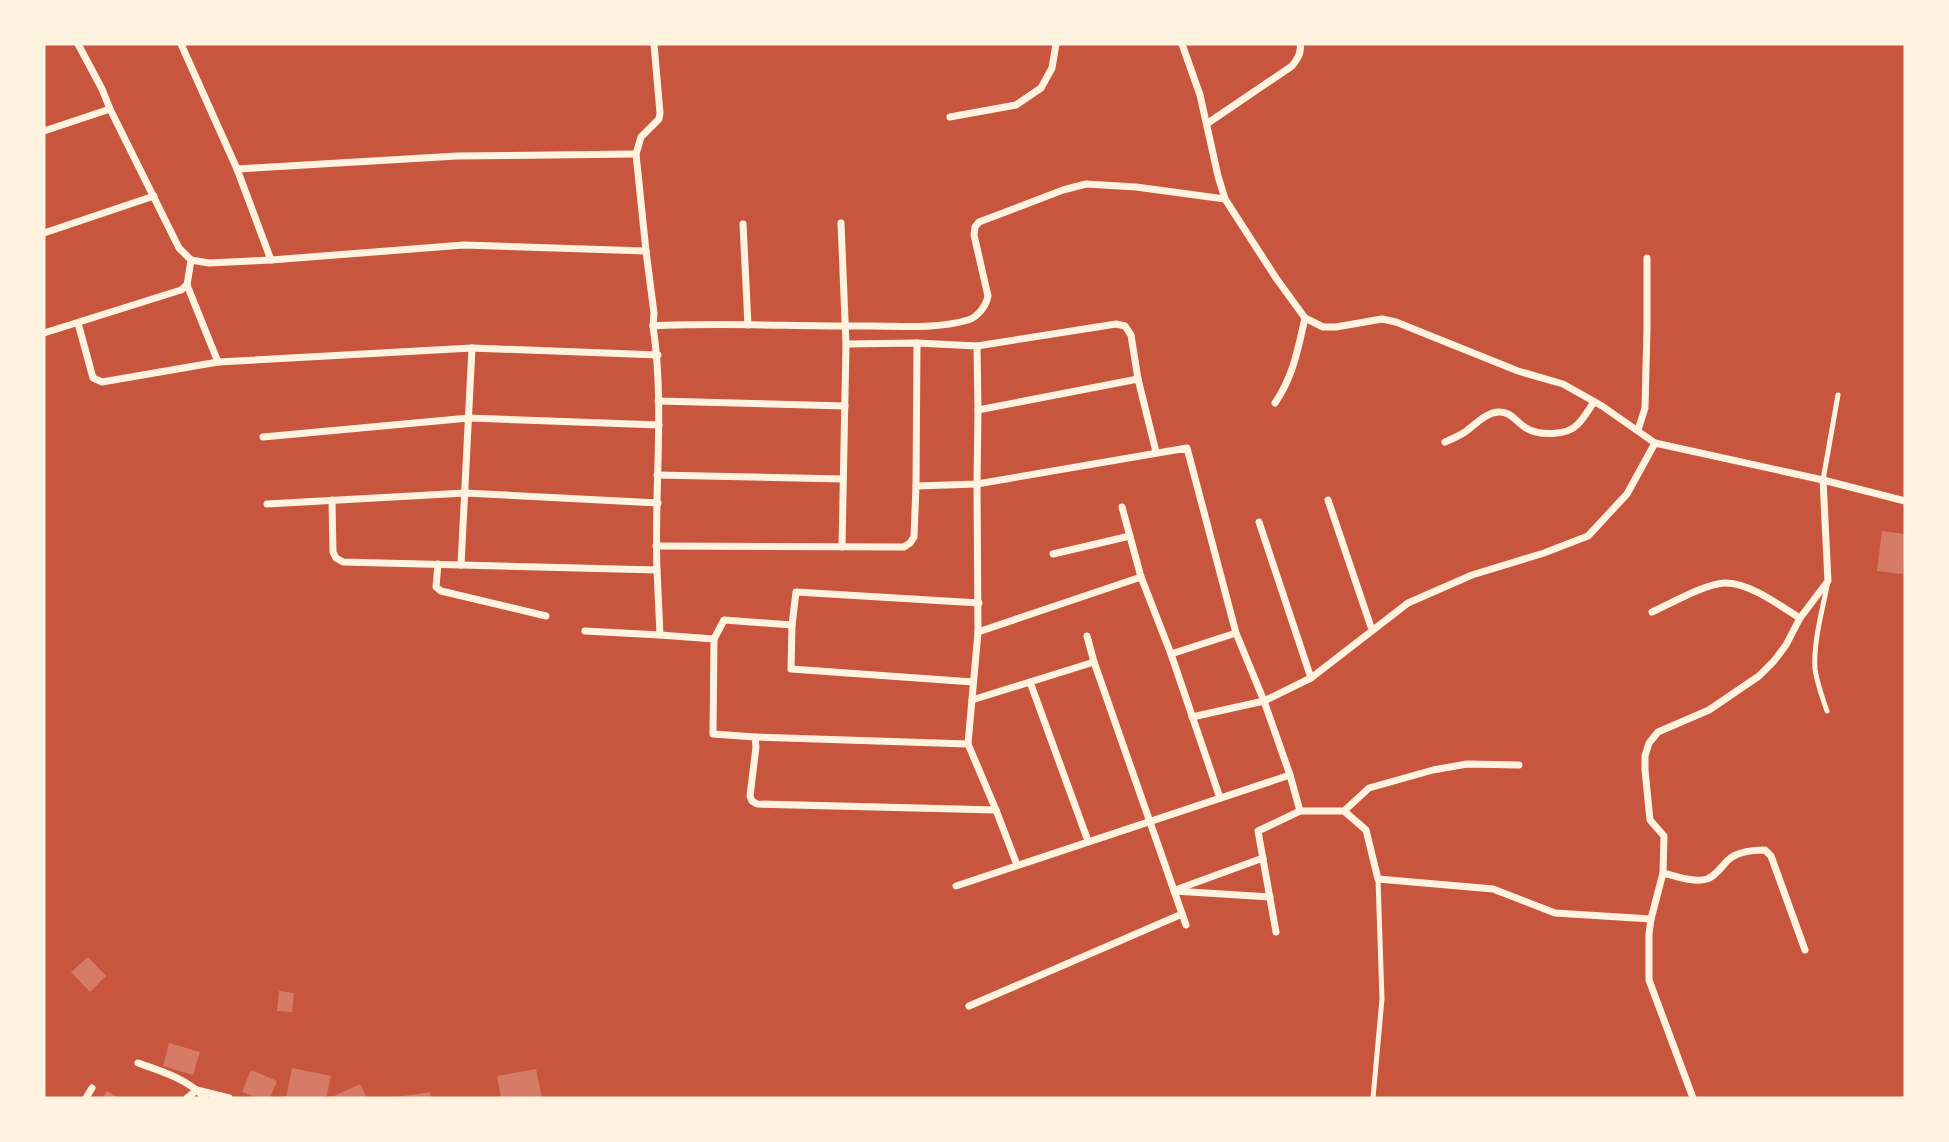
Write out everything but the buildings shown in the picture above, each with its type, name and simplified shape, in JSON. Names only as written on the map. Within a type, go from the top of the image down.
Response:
[{"type":"street","points":[[78,44],[103,89],[110,109],[179,247],[191,260],[209,263],[271,260],[464,245],[646,251]]},
{"type":"street","points":[[181,44],[237,169],[271,260]]},
{"type":"street","points":[[654,44],[660,113],[656,124],[640,137],[636,154],[657,355],[659,425],[656,546],[660,635]]},
{"type":"street","points":[[950,117],[1016,105],[1041,88],[1052,68],[1056,44]]},
{"type":"street","points":[[1182,44],[1208,123],[1217,176],[1225,199],[1305,318],[1323,327],[1382,319],[1396,322],[1518,370],[1563,384],[1655,443],[1905,501]]},
{"type":"street","points":[[1208,123],[1292,66],[1298,59],[1300,44]]},
{"type":"street","points":[[44,131],[110,109]]},
{"type":"street","points":[[237,169],[457,156],[636,154]]},
{"type":"street","points":[[653,326],[933,326],[971,320],[981,311],[988,296],[974,235],[979,222],[1086,184],[1225,199]]},
{"type":"street","points":[[44,233],[154,196]]},
{"type":"street","points":[[841,223],[846,344],[842,547]]},
{"type":"street","points":[[743,224],[748,325]]},
{"type":"street","points":[[1638,430],[1645,408],[1647,258]]},
{"type":"street","points":[[191,260],[187,285],[218,362]]},
{"type":"street","points":[[44,334],[181,290],[187,285]]},
{"type":"street","points":[[1275,403],[1291,374],[1305,318]]},
{"type":"street","points":[[78,323],[93,378],[102,382],[218,362],[471,348],[657,355]]},
{"type":"street","points":[[846,344],[977,346],[1116,324],[1125,326],[1131,335],[1156,452]]},
{"type":"street","points":[[656,546],[904,547],[910,543],[914,537],[916,486],[917,343]]},
{"type":"street","points":[[977,346],[979,603],[968,744],[1017,865]]},
{"type":"street","points":[[461,565],[471,348]]},
{"type":"street","points":[[978,410],[1139,379]]},
{"type":"street","points":[[658,401],[845,406]]},
{"type":"street","points":[[1445,442],[1490,413],[1502,411],[1527,429],[1541,433],[1572,429],[1594,402]]},
{"type":"street","points":[[263,437],[469,418],[659,425]]},
{"type":"street","points":[[1192,717],[1264,701],[1311,677],[1408,603],[1472,575],[1588,536],[1627,494],[1655,443]]},
{"type":"street","points":[[916,486],[977,484],[1187,448],[1236,632],[1264,701],[1300,811]]},
{"type":"street","points":[[657,475],[843,479]]},
{"type":"street","points":[[1693,1098],[1649,980],[1649,934],[1663,873],[1664,836],[1650,820],[1645,756],[1649,743],[1658,732],[1709,710],[1759,676],[1786,645],[1800,618],[1828,581],[1823,480]]},
{"type":"street","points":[[267,504],[465,493],[658,503]]},
{"type":"street","points":[[332,500],[333,552],[336,558],[343,562],[657,570]]},
{"type":"street","points":[[1328,500],[1372,630]]},
{"type":"street","points":[[1122,507],[1140,577],[1171,654],[1220,798]]},
{"type":"street","points":[[1259,522],[1311,677]]},
{"type":"street","points":[[1053,554],[1130,536]]},
{"type":"street","points":[[438,564],[436,587],[441,591],[545,616]]},
{"type":"street","points":[[978,632],[1140,577]]},
{"type":"street","points":[[1651,612],[1706,588],[1725,583],[1758,592],[1800,618]]},
{"type":"street","points":[[973,682],[791,669],[792,625],[796,592],[979,603]]},
{"type":"street","points":[[792,625],[724,620],[714,639],[713,734],[968,744]]},
{"type":"street","points":[[585,631],[714,639]]},
{"type":"street","points":[[1171,654],[1236,632]]},
{"type":"street","points":[[1087,636],[1186,925]]},
{"type":"street","points":[[972,699],[1094,662]]},
{"type":"street","points":[[1030,682],[1088,841]]},
{"type":"street","points":[[755,737],[750,796],[757,804],[996,810]]},
{"type":"street","points":[[1344,811],[1369,788],[1433,770],[1467,764],[1519,765]]},
{"type":"street","points":[[956,886],[1290,775]]},
{"type":"street","points":[[1276,932],[1258,831],[1300,811],[1344,811],[1366,830],[1378,879],[1493,889],[1555,913],[1651,919]]},
{"type":"street","points":[[1663,873],[1707,879],[1737,854],[1765,850],[1771,856],[1805,950]]},
{"type":"street","points":[[1174,891],[1263,858]]},
{"type":"street","points":[[1174,891],[1270,897]]},
{"type":"street","points":[[969,1006],[1182,914]]},
{"type":"street","points":[[138,1063],[197,1090],[229,1098]]},
{"type":"street","points":[[86,1098],[92,1088]]},
{"type":"street","points":[[187,1098],[197,1090]]},
{"type":"street","points":[[197,1090],[205,1098]]},
{"type":"lane","points":[[1823,480],[1838,395]]},
{"type":"lane","points":[[1827,711],[1815,666],[1828,581]]},
{"type":"lane","points":[[1373,1098],[1382,999],[1378,879]]}]
